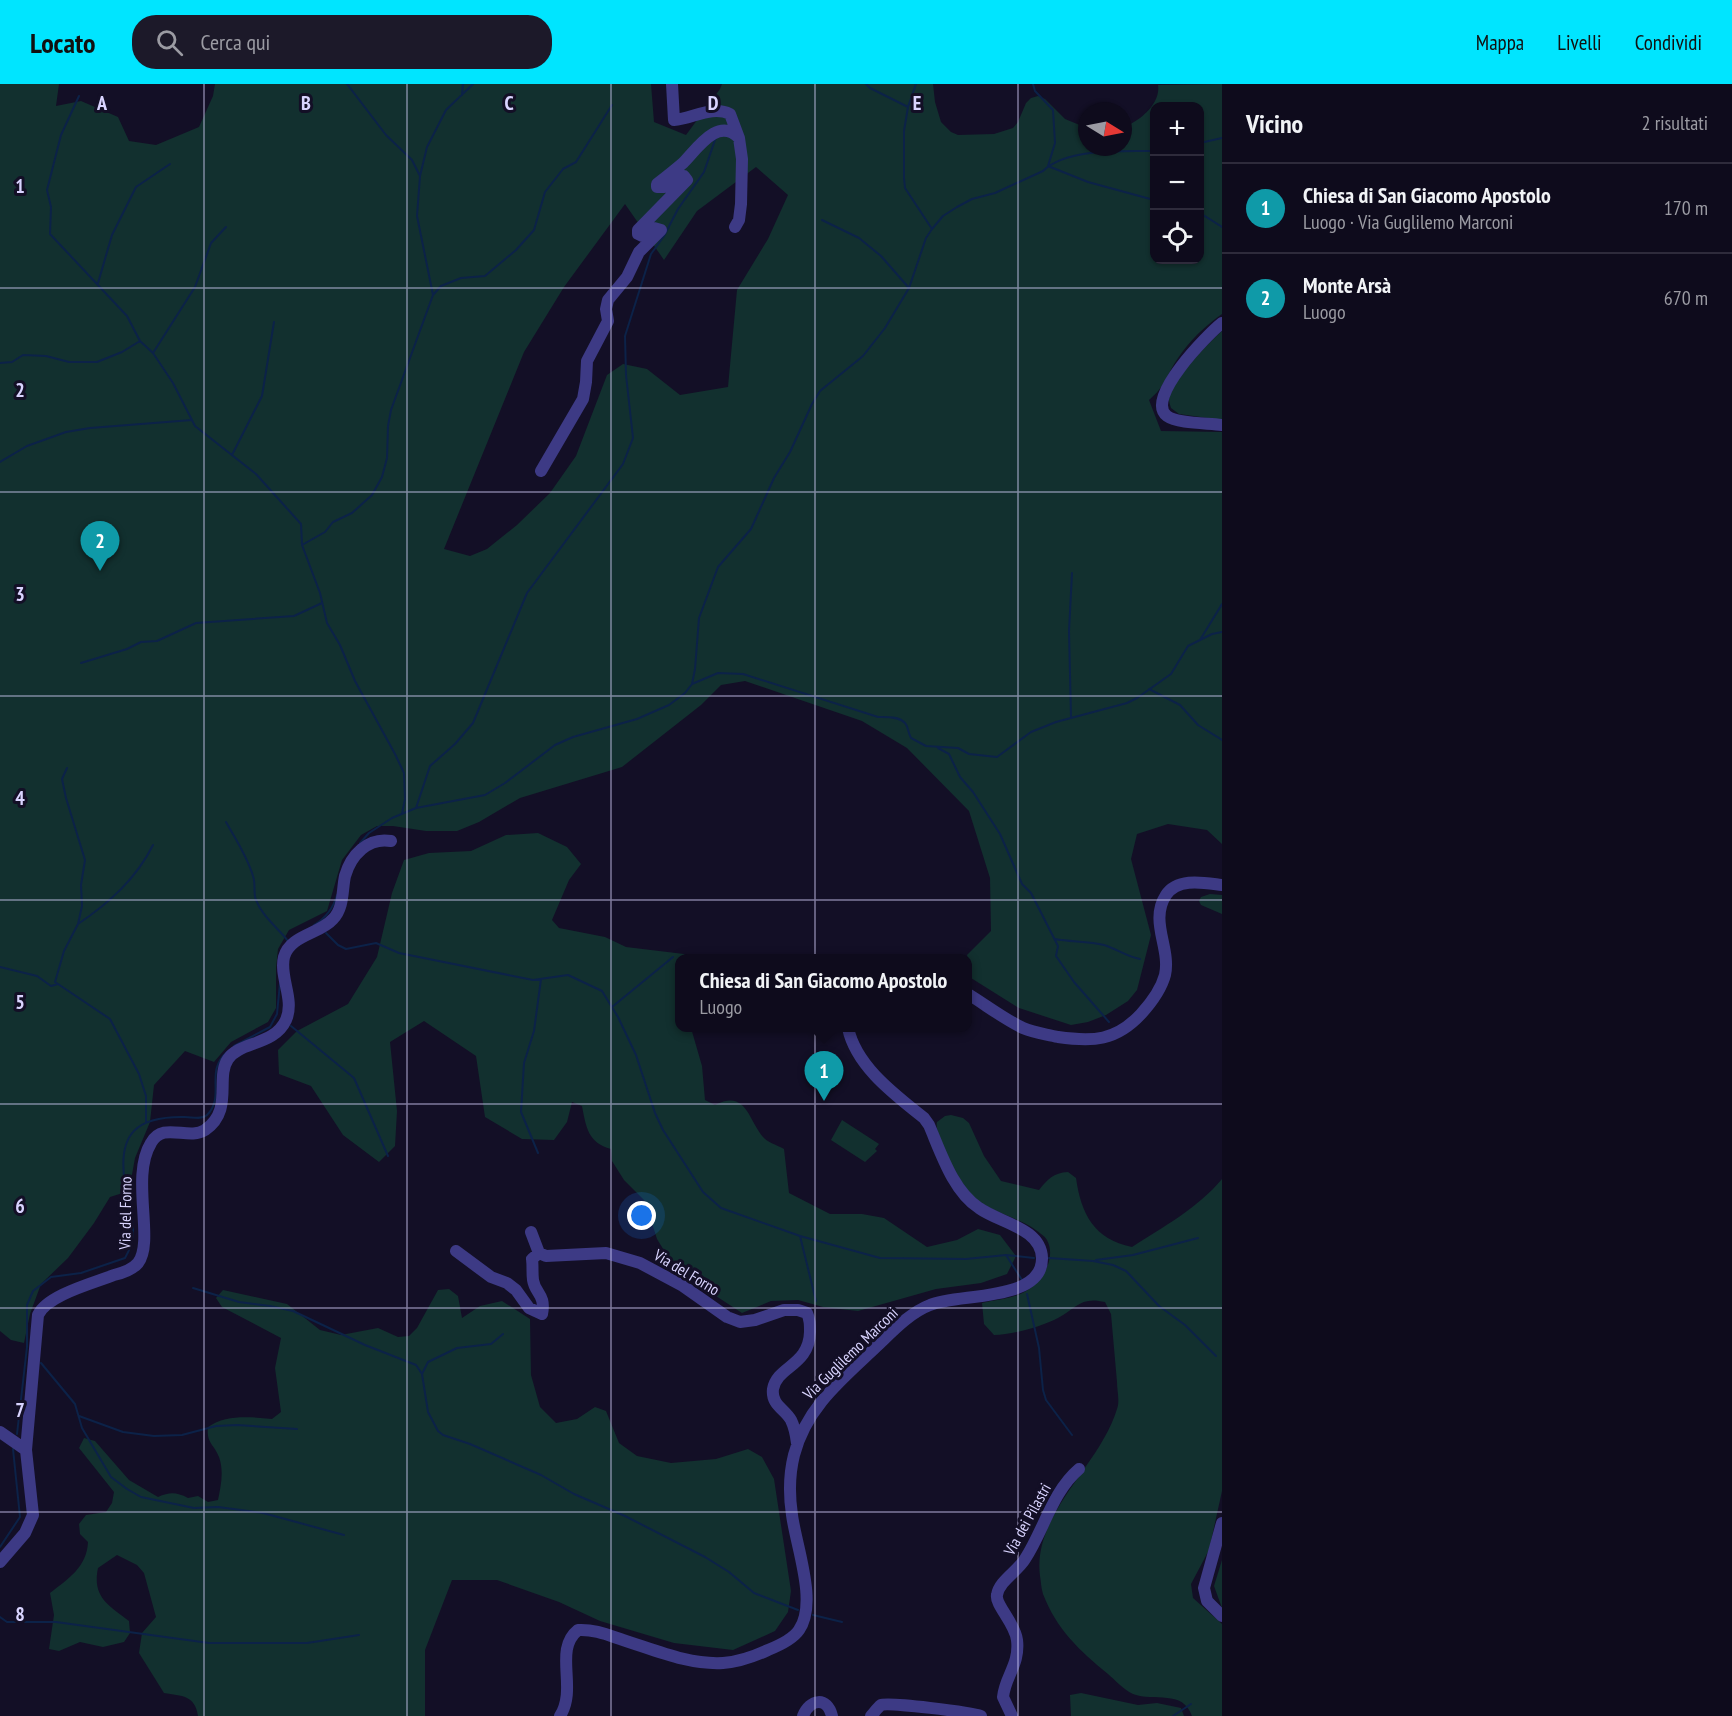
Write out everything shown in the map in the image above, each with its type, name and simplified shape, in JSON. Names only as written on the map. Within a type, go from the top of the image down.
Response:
[{"type":"street","points":[[672,84],[675,120],[692,117],[698,113],[727,112],[730,114],[739,138],[742,159],[741,204],[739,220],[735,227]]},
{"type":"street","points":[[541,471],[583,399],[587,361],[608,321],[606,309],[608,300],[627,277],[639,252],[661,230],[654,228],[639,236],[638,230],[687,180],[684,176],[678,176],[664,187],[657,187],[657,184],[684,162],[711,134],[725,130],[734,133],[739,138]]},
{"type":"street","points":[[1222,323],[1198,347],[1169,383],[1161,404],[1165,414],[1169,417],[1222,425]]},
{"type":"street","name":"Via del Forno","points":[[0,1562],[25,1533],[32,1520],[32,1488],[26,1450],[40,1310],[49,1301],[124,1273],[138,1263],[142,1256],[144,1239],[141,1198],[143,1167],[149,1145],[162,1132],[201,1132],[207,1128],[222,1103],[223,1071],[228,1059],[234,1053],[272,1036],[284,1025],[288,1016],[289,1000],[283,961],[287,951],[297,941],[335,917],[339,911],[345,876],[359,850],[376,841],[391,841]]},
{"type":"street","points":[[972,996],[1022,1027],[1039,1033],[1078,1040],[1095,1040],[1115,1035],[1135,1020],[1151,1003],[1164,976],[1166,963],[1159,923],[1166,895],[1173,888],[1192,882],[1222,885]]},
{"type":"street","name":"Via Guglilemo Marconi","points":[[797,1444],[810,1416],[820,1402],[916,1313],[943,1301],[1024,1287],[1036,1275],[1042,1259],[1036,1240],[1028,1233],[989,1214],[969,1200],[951,1173],[929,1125],[869,1069],[856,1052],[849,1032]]},
{"type":"street","points":[[456,1251],[491,1277],[507,1283],[516,1290],[529,1308],[542,1314],[543,1301],[533,1283],[532,1259],[539,1253],[531,1232]]},
{"type":"street","name":"Via del Forno","points":[[539,1253],[560,1257],[606,1253],[640,1263],[683,1286],[727,1317],[740,1322],[755,1320],[784,1310],[798,1310],[807,1313],[810,1320],[808,1347],[801,1359],[774,1383],[772,1393],[777,1405],[790,1419],[796,1432],[797,1444]]},
{"type":"street","points":[[0,1432],[26,1450]]},
{"type":"street","points":[[560,1716],[567,1701],[568,1692],[566,1653],[568,1641],[578,1630],[597,1631],[683,1659],[724,1663],[756,1655],[775,1647],[795,1634],[804,1620],[807,1607],[791,1507],[792,1467],[797,1444]]},
{"type":"street","name":"Via dei Pilastri","points":[[1012,1716],[1003,1697],[1006,1684],[1016,1664],[1017,1641],[1015,1628],[998,1604],[996,1596],[1024,1561],[1055,1500],[1070,1477],[1079,1469]]},
{"type":"street","points":[[1222,1523],[1204,1588],[1207,1602],[1222,1616]]},
{"type":"street","points":[[803,1716],[808,1706],[814,1702],[826,1704],[831,1709],[832,1716]]},
{"type":"street","points":[[871,1716],[881,1705],[887,1704],[962,1711],[981,1716]]},
{"type":"green space","points":[[0,84],[59,84],[56,106],[81,101],[118,117],[129,141],[156,145],[199,127],[213,96],[215,84],[651,84],[654,122],[686,135],[722,84],[933,84],[941,122],[951,132],[958,135],[994,134],[1013,128],[1031,98],[1038,96],[1045,99],[1065,119],[1078,124],[1078,156],[1132,156],[1132,123],[1142,117],[1150,108],[1150,264],[1204,264],[1204,102],[1154,102],[1158,85],[1222,84],[1222,314],[1188,345],[1162,385],[1149,400],[1161,431],[1222,432],[1222,844],[1207,830],[1168,824],[1137,834],[1131,859],[1151,935],[1137,990],[1128,1001],[1106,1015],[1071,1025],[1019,1008],[972,979],[972,954],[968,954],[991,931],[990,878],[969,811],[907,748],[862,721],[745,681],[721,685],[701,705],[622,767],[520,798],[479,822],[457,831],[426,831],[377,826],[361,835],[342,860],[327,911],[289,930],[278,949],[276,1008],[268,1022],[231,1042],[214,1062],[185,1051],[154,1085],[150,1122],[135,1158],[129,1191],[110,1197],[68,1258],[41,1284],[30,1314],[24,1343],[11,1340],[0,1331]],"holes":[[[756,167],[788,195],[768,239],[737,290],[728,387],[680,395],[647,369],[623,364],[607,375],[576,456],[550,493],[517,525],[487,549],[470,556],[444,549],[524,352],[564,287],[625,204],[664,260],[697,211]]]},
{"type":"green space","points":[[1222,331],[1222,420],[1179,414],[1171,408],[1169,399],[1171,392],[1191,363]]},
{"type":"green space","points":[[538,833],[567,847],[581,864],[569,880],[552,920],[559,928],[605,937],[626,947],[684,954],[675,954],[675,1032],[692,1032],[702,1066],[705,1100],[715,1105],[725,1101],[740,1103],[763,1137],[784,1149],[789,1193],[830,1214],[862,1214],[884,1218],[927,1247],[957,1240],[978,1229],[1000,1235],[1016,1256],[1007,1274],[981,1283],[936,1289],[858,1311],[823,1307],[798,1300],[771,1301],[742,1313],[676,1270],[657,1239],[645,1201],[624,1180],[612,1161],[611,1149],[597,1143],[589,1133],[582,1106],[572,1102],[567,1122],[554,1140],[522,1139],[485,1117],[476,1056],[424,1021],[390,1042],[397,1111],[395,1146],[379,1162],[343,1135],[311,1086],[279,1074],[278,1050],[297,1031],[348,1004],[377,957],[392,893],[404,860],[429,853],[471,851],[506,835]]},
{"type":"green space","points":[[1210,894],[1222,895],[1222,914],[1201,905],[1199,901],[1201,897]]},
{"type":"green space","points":[[951,1115],[963,1118],[969,1123],[984,1156],[1001,1181],[1039,1190],[1051,1177],[1068,1172],[1076,1178],[1082,1203],[1092,1223],[1108,1238],[1132,1247],[1191,1208],[1222,1179],[1222,1491],[1209,1550],[1191,1584],[1193,1598],[1222,1624],[1222,1716],[1192,1716],[1182,1702],[1175,1699],[1141,1696],[1130,1692],[1078,1648],[1062,1629],[1042,1592],[1040,1553],[1046,1532],[1056,1511],[1097,1450],[1118,1406],[1111,1314],[1105,1302],[1090,1301],[1079,1304],[1051,1321],[1017,1332],[994,1335],[984,1324],[982,1303],[1018,1295],[1033,1286],[1048,1265],[1050,1248],[1046,1238],[1039,1232],[983,1204],[964,1185],[944,1150],[937,1129],[937,1122]]},
{"type":"green space","points":[[842,1120],[879,1144],[875,1149],[877,1151],[865,1162],[831,1140]]},
{"type":"green space","points":[[449,1289],[458,1296],[462,1318],[480,1306],[502,1301],[530,1319],[531,1375],[540,1407],[556,1423],[577,1419],[595,1407],[606,1411],[619,1443],[637,1456],[671,1463],[716,1459],[748,1449],[762,1457],[774,1479],[791,1591],[788,1612],[775,1631],[733,1650],[674,1643],[600,1621],[559,1602],[497,1580],[452,1580],[425,1650],[425,1716],[198,1716],[191,1700],[164,1693],[139,1653],[142,1633],[156,1617],[144,1573],[137,1565],[117,1555],[98,1568],[97,1586],[108,1605],[129,1621],[130,1633],[124,1642],[103,1647],[80,1642],[59,1651],[49,1649],[54,1615],[50,1593],[75,1572],[84,1559],[88,1542],[80,1534],[79,1524],[86,1515],[106,1512],[112,1503],[114,1492],[79,1448],[84,1438],[95,1441],[129,1480],[158,1497],[173,1493],[188,1498],[198,1496],[208,1502],[218,1500],[222,1473],[221,1462],[208,1437],[208,1427],[231,1418],[272,1419],[281,1412],[275,1368],[281,1338],[222,1307],[216,1298],[223,1290],[287,1304],[320,1330],[341,1335],[378,1328],[398,1337],[409,1336],[417,1328],[438,1290]]},
{"type":"green space","points":[[1222,1560],[1222,1608],[1214,1586]]},
{"type":"green space","points":[[1081,1693],[1138,1705],[1157,1703],[1181,1708],[1184,1716],[1071,1716],[1070,1695]]},
{"type":"waterway","points":[[347,84],[386,135],[412,160],[420,176]]},
{"type":"waterway","points":[[462,95],[463,84]]},
{"type":"waterway","points":[[433,295],[417,216],[420,176],[427,147],[446,110],[473,84]]},
{"type":"waterway","points":[[866,84],[908,107]]},
{"type":"waterway","points":[[916,84],[908,107],[904,131],[905,188],[932,229]]},
{"type":"waterway","points":[[1033,84],[1035,91],[1053,110],[1055,143],[1048,166]]},
{"type":"waterway","points":[[79,96],[61,135],[47,190],[51,207],[50,234],[127,316],[140,341],[153,353],[173,383],[195,426],[256,474],[301,524],[302,545],[320,593],[327,623],[404,773],[405,799],[402,814]]},
{"type":"waterway","points":[[302,545],[325,532],[333,522],[352,513],[372,495],[382,477],[387,458],[391,410],[433,295],[441,286],[461,278],[485,276],[516,250],[534,230],[545,192],[563,169],[576,162],[612,105]]},
{"type":"waterway","points":[[416,808],[430,766],[455,744],[473,723],[527,593],[623,464],[633,438],[626,375],[625,336],[651,254],[704,172],[716,137]]},
{"type":"waterway","points":[[1204,142],[1222,138]]},
{"type":"waterway","points":[[360,843],[369,833],[392,818],[416,808],[485,795],[505,783],[555,745],[573,737],[637,719],[669,705],[685,693],[692,684],[695,669],[699,618],[718,567],[751,529],[774,478],[790,452],[820,391],[863,356],[885,328],[909,288],[926,238],[943,216],[972,199],[995,193],[1066,158],[1096,152],[1150,151]]},
{"type":"waterway","points":[[98,283],[112,235],[136,187],[170,164]]},
{"type":"waterway","points":[[1048,166],[1088,182],[1150,199]]},
{"type":"waterway","points":[[1204,216],[1222,227]]},
{"type":"waterway","points":[[822,220],[859,238],[881,256],[909,288]]},
{"type":"waterway","points":[[153,353],[195,287],[211,243],[226,227]]},
{"type":"waterway","points":[[232,455],[262,396],[274,322]]},
{"type":"waterway","points":[[0,363],[12,362],[23,355],[46,356],[69,362],[97,362],[122,352],[140,341]]},
{"type":"waterway","points":[[0,462],[27,446],[66,432],[192,420]]},
{"type":"waterway","points":[[1071,717],[1069,631],[1072,573]]},
{"type":"waterway","points":[[81,663],[127,649],[141,642],[157,641],[196,623],[294,616],[322,603]]},
{"type":"waterway","points":[[1200,640],[1222,604]]},
{"type":"waterway","points":[[692,684],[718,673],[743,674],[878,717],[899,719],[906,724],[911,738],[926,746],[958,748],[969,754],[997,757],[1031,732],[1056,722],[1127,703],[1137,698],[1171,674],[1188,646],[1212,634],[1222,632]]},
{"type":"waterway","points":[[1149,689],[1180,705],[1198,725],[1222,740]]},
{"type":"waterway","points":[[938,748],[949,754],[960,777],[973,792],[1000,834],[1022,884],[1031,893],[1058,946],[1056,956],[1074,982],[1109,1022]]},
{"type":"waterway","points":[[58,984],[55,982],[64,951],[78,924],[82,906],[81,885],[85,860],[62,779],[67,768]]},
{"type":"waterway","points":[[226,822],[251,869],[255,897],[259,906],[288,941]]},
{"type":"waterway","points":[[78,924],[121,889],[138,869],[153,845]]},
{"type":"waterway","points":[[314,925],[329,913],[337,895]]},
{"type":"waterway","points":[[326,933],[338,945],[346,949],[376,943],[399,953],[533,980],[568,975],[602,991],[618,1017],[636,1055],[663,1130],[703,1192],[721,1208],[800,1236],[880,1258],[966,1259],[1006,1255],[1034,1258]]},
{"type":"waterway","points":[[1055,939],[1104,945],[1140,959]]},
{"type":"waterway","points":[[612,1007],[673,957]]},
{"type":"waterway","points":[[0,967],[37,976],[51,986],[58,984],[110,1019],[139,1074],[146,1096],[146,1122]]},
{"type":"waterway","points":[[538,1153],[521,1112],[524,1063],[534,1031],[541,979]]},
{"type":"waterway","points":[[234,1046],[270,1027],[277,1014],[280,983]]},
{"type":"waterway","points":[[291,1026],[354,1078],[388,1156]]},
{"type":"waterway","points":[[17,1434],[27,1347],[27,1305],[33,1291],[51,1277],[81,1273],[125,1258],[130,1248],[133,1230],[123,1166],[124,1151],[128,1140],[143,1124],[154,1120],[168,1117],[205,1117],[215,1100],[217,1068],[227,1052]]},
{"type":"waterway","points":[[800,1236],[816,1301]]},
{"type":"waterway","points":[[1096,1260],[1133,1255],[1198,1238]]},
{"type":"waterway","points":[[1006,1255],[1022,1280]]},
{"type":"waterway","points":[[1049,1258],[1093,1261],[1113,1265],[1126,1271],[1159,1306],[1185,1325],[1216,1356]]},
{"type":"waterway","points":[[193,1288],[239,1302],[293,1311],[365,1345],[416,1365],[422,1374],[428,1412],[438,1431],[443,1435],[470,1444],[541,1475],[574,1494],[625,1516],[705,1557],[729,1572],[754,1593],[798,1610]]},
{"type":"waterway","points":[[1027,1294],[1039,1348],[1046,1400],[1072,1435]]},
{"type":"waterway","points":[[422,1374],[428,1362],[457,1348],[491,1344],[503,1334]]},
{"type":"waterway","points":[[41,1363],[75,1404],[82,1428],[111,1477],[141,1497],[194,1508],[218,1507],[263,1513],[344,1535]]},
{"type":"waterway","points":[[79,1416],[123,1432],[154,1436],[182,1435],[216,1426],[297,1429]]},
{"type":"waterway","points":[[0,1547],[20,1517],[13,1449]]},
{"type":"waterway","points":[[813,1615],[842,1622]]},
{"type":"waterway","points":[[0,1617],[7,1622],[56,1622],[209,1643],[307,1643],[359,1635]]},
{"type":"waterway","points":[[1173,1716],[1191,1704]]},
{"type":"place","name":"Monte Arsà","points":[[100,571]]},
{"type":"place","name":"Chiesa di San Giacomo Apostolo","points":[[824,1101]]}]
